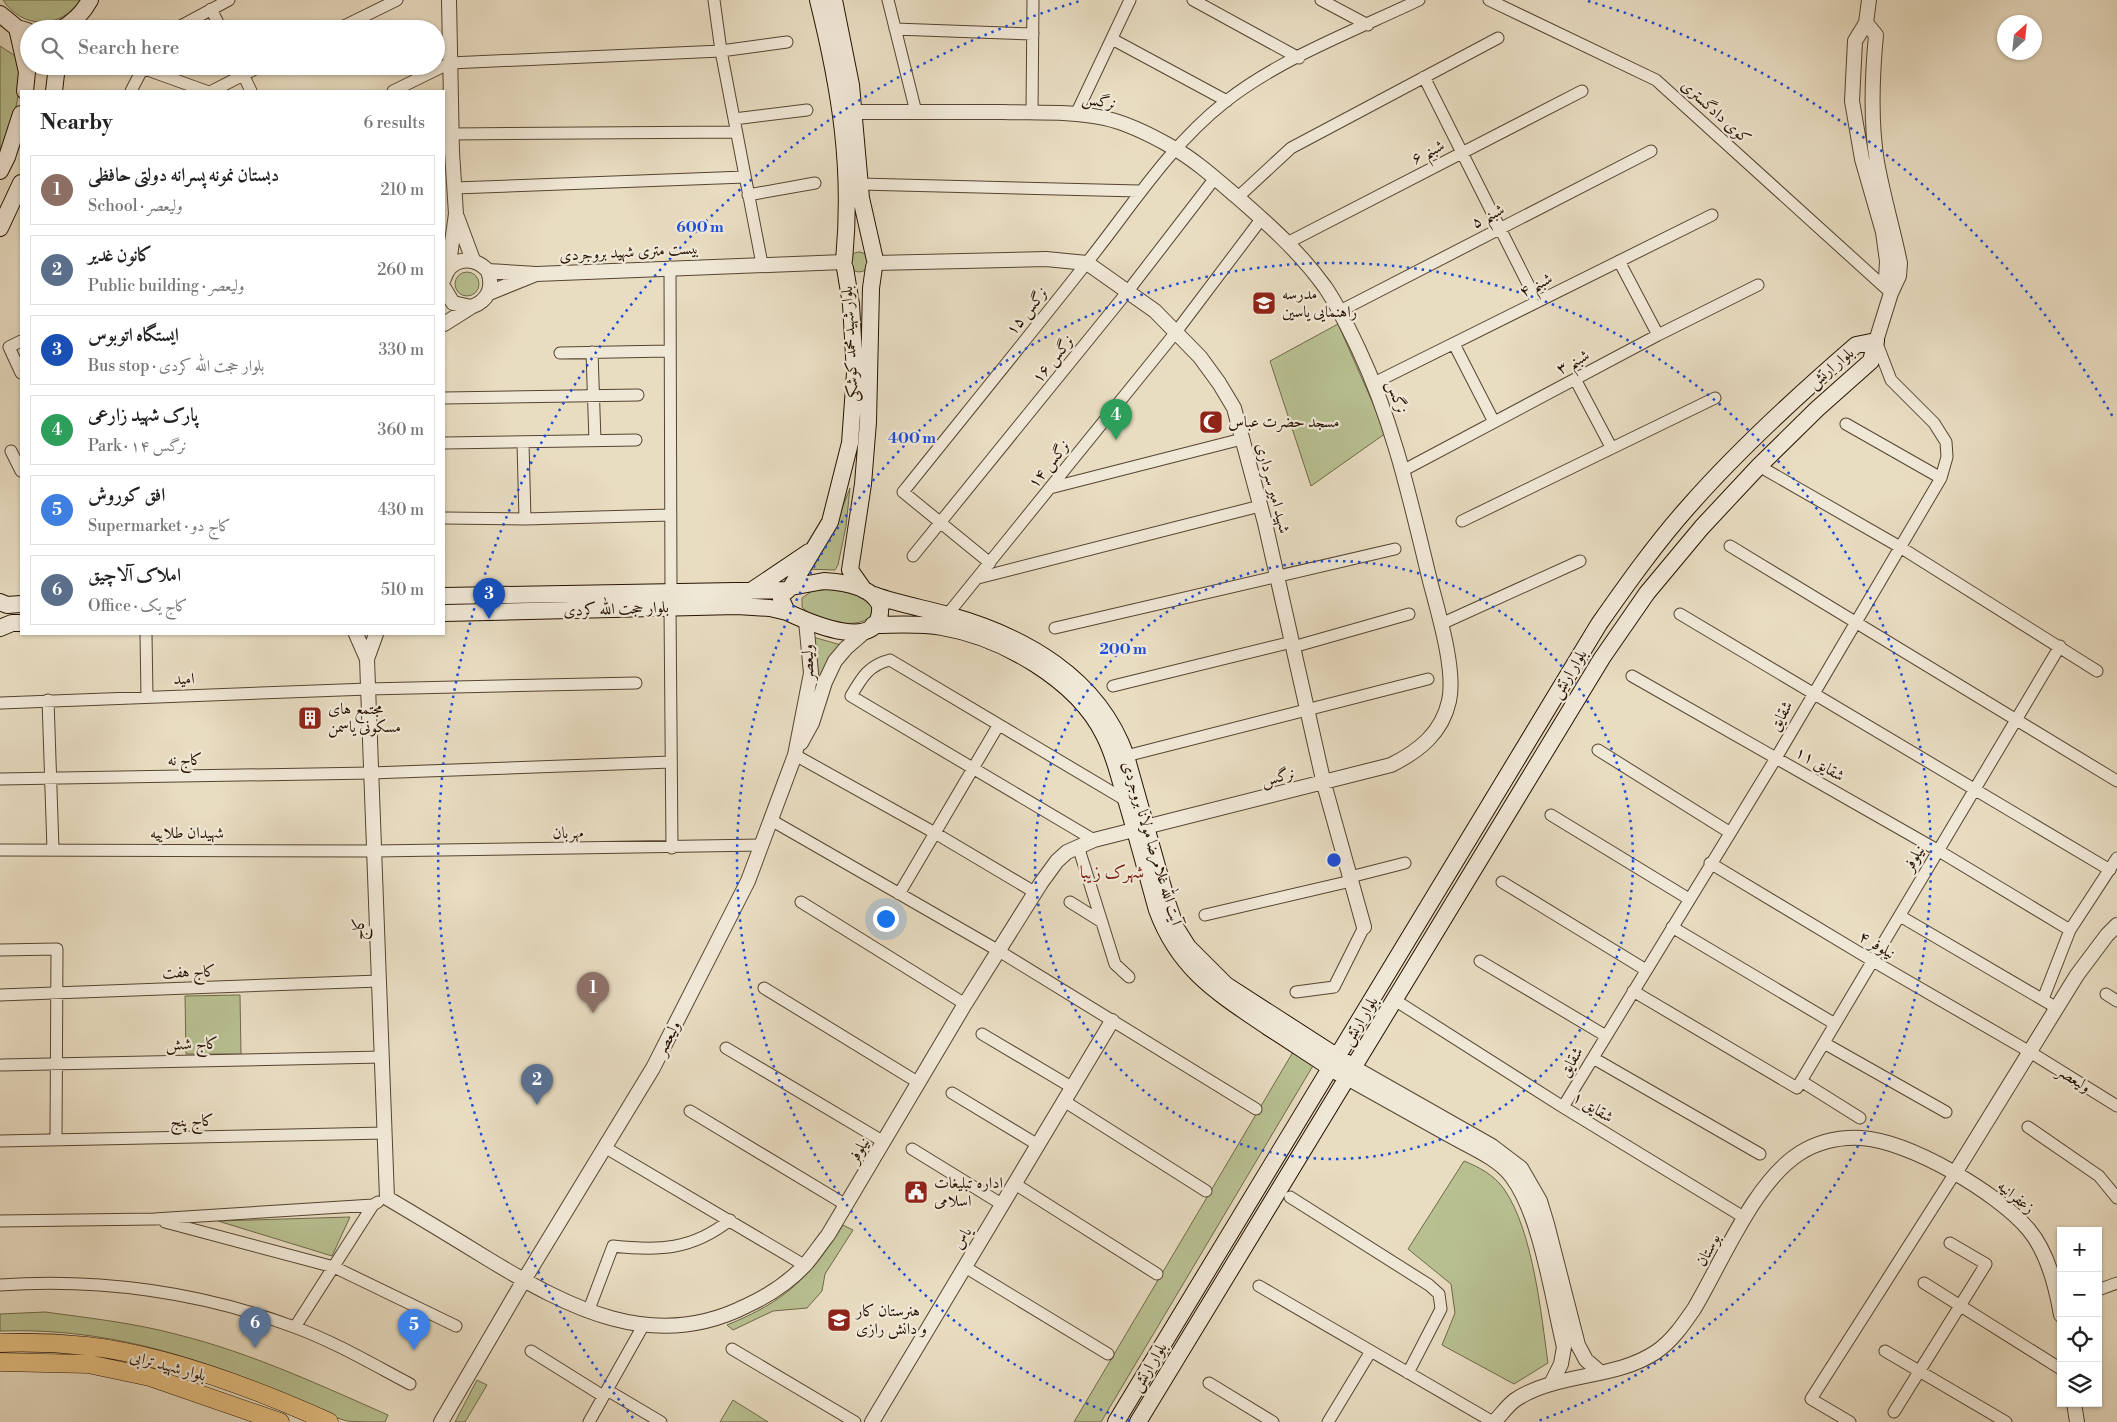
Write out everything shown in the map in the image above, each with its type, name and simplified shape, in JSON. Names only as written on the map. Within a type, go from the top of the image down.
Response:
[{"type":"main road","points":[[75,20],[90,0]]},
{"type":"main road","name":"بلوار شهید محمد کوشکی","points":[[789,588],[830,522],[850,443],[855,373],[851,304],[844,263],[848,202],[842,112],[818,0]]},
{"type":"main road","name":"بلوار شهید محمد کوشکی","points":[[834,0],[844,47],[854,112],[865,223],[875,263],[871,288],[868,422],[864,475],[850,564],[850,570],[855,579],[869,593]]},
{"type":"main road","points":[[10,23],[20,52]]},
{"type":"main road","points":[[25,90],[27,75]]},
{"type":"main road","points":[[54,90],[56,75]]},
{"type":"main road","points":[[0,171],[7,158],[20,117]]},
{"type":"main road","points":[[0,228],[20,186]]},
{"type":"main road","points":[[862,247],[870,252],[875,263],[869,275],[860,278],[851,276],[844,263],[852,248],[862,247]]},
{"type":"main road","name":"بلوار ارتش","points":[[1116,1422],[1578,658],[1628,583],[1687,508],[1757,434],[1856,346],[1876,341],[1871,361],[1819,407],[1759,466],[1702,527],[1647,593],[1602,658],[1138,1422]]},
{"type":"main road","points":[[751,591],[811,551]]},
{"type":"main road","points":[[787,612],[781,599],[789,588],[830,581],[850,584],[869,593],[880,608],[878,619],[871,627]]},
{"type":"main road","name":"بلوار حجت الله کردی","points":[[445,613],[670,600],[789,588]]},
{"type":"main road","name":"آیت الله غلامرضا مولانا بروجردی","points":[[869,593],[945,621],[1016,653],[1048,673],[1069,690],[1104,733],[1116,762],[1127,801],[1141,830]]},
{"type":"main road","name":"بلوار حجت الله کردی","points":[[445,596],[670,600],[757,606],[787,612]]},
{"type":"main road","points":[[0,602],[20,604]]},
{"type":"main road","name":"ولیعصر","points":[[787,612],[806,621],[842,632],[871,627]]},
{"type":"main road","name":"آیت الله غلامرضا مولانا بروجردی","points":[[871,627],[945,621],[1000,634],[1030,647],[1073,677],[1107,716],[1118,734],[1126,756],[1150,865],[1181,937],[1201,962],[1226,985],[1334,1063],[1350,1072]]},
{"type":"main road","points":[[0,628],[20,623]]},
{"type":"main road","name":"بلوار شهید ترابی","points":[[0,1343],[42,1342],[89,1346],[156,1360],[229,1382],[329,1422]]},
{"type":"main road","name":"بلوار شهید ترابی","points":[[0,1362],[88,1364],[150,1377],[280,1422]]},
{"type":"street","points":[[191,20],[229,0]]},
{"type":"street","points":[[356,20],[397,0]]},
{"type":"street","points":[[446,274],[456,214],[455,188],[448,154],[451,134],[449,0]]},
{"type":"street","points":[[714,0],[721,51],[762,264]]},
{"type":"street","points":[[888,0],[916,112]]},
{"type":"street","points":[[1032,113],[1033,0]]},
{"type":"street","points":[[1076,114],[1130,0]]},
{"type":"street","points":[[1193,0],[1300,58]]},
{"type":"street","points":[[1321,0],[1368,25]]},
{"type":"street","name":"نرگس ۱۵","points":[[941,524],[903,492],[1086,263],[1139,191],[1176,149],[1227,101],[1253,83],[1419,0]]},
{"type":"street","name":"کوی دادگستری","points":[[1489,0],[1656,80],[1891,293]]},
{"type":"street","points":[[1869,0],[1866,23],[1855,41],[1852,101],[1862,159],[1885,238],[1886,278],[1891,293]]},
{"type":"street","points":[[211,9],[216,20]]},
{"type":"street","points":[[1866,23],[1876,35],[1872,74],[1873,124],[1877,162],[1900,263],[1899,276],[1891,293],[1876,341]]},
{"type":"street","points":[[896,29],[1033,34]]},
{"type":"street","points":[[1112,38],[1227,101]]},
{"type":"street","points":[[1237,198],[1291,148],[1498,38]]},
{"type":"street","points":[[445,65],[450,63],[721,51],[787,42]]},
{"type":"street","points":[[132,90],[139,75]]},
{"type":"street","points":[[164,75],[203,90]]},
{"type":"street","points":[[213,90],[235,75]]},
{"type":"street","points":[[243,75],[250,90]]},
{"type":"street","points":[[395,90],[426,75]]},
{"type":"street","points":[[1424,77],[1537,302]]},
{"type":"street","name":"شبنم ۶","points":[[1289,242],[1582,91]]},
{"type":"street","points":[[734,118],[807,110]]},
{"type":"street","name":"نرگس","points":[[854,112],[1076,114],[1106,118],[1125,124],[1176,149],[1215,178],[1289,242],[1325,287],[1340,311],[1374,383],[1404,470],[1441,624],[1450,674],[1450,698],[1447,710],[1434,736],[1408,757],[1391,765],[1324,784],[1141,830]]},
{"type":"street","points":[[451,134],[736,132]]},
{"type":"street","name":"شبنم ۵","points":[[1340,311],[1651,151]]},
{"type":"street","points":[[455,188],[745,177]]},
{"type":"street","name":"نرگس ۱۶","points":[[913,556],[941,524],[1128,291],[1215,178]]},
{"type":"street","points":[[748,195],[815,183]]},
{"type":"street","points":[[860,184],[1139,191]]},
{"type":"street","points":[[456,214],[473,260]]},
{"type":"street","name":"شبنم ۴","points":[[1374,383],[1712,215]]},
{"type":"street","name":"نرگس ۱۴","points":[[945,621],[1176,332],[1262,218]]},
{"type":"street","name":"شهید امیر سرداری","points":[[875,263],[1046,259],[1086,263],[1155,311],[1200,357],[1234,408],[1277,575],[1324,784],[1364,927]]},
{"type":"street","points":[[446,274],[459,261],[473,260],[488,272],[490,278],[489,293]]},
{"type":"street","points":[[1619,261],[1658,335]]},
{"type":"street","name":"بیست متری شهید بروجردی","points":[[488,272],[536,274],[670,267],[844,263]]},
{"type":"street","points":[[670,267],[672,848]]},
{"type":"street","name":"بیست متری شهید بروجردی","points":[[471,307],[478,304],[489,293],[536,274]]},
{"type":"street","name":"شبنم ۳","points":[[1404,470],[1658,335],[1758,285]]},
{"type":"street","points":[[445,290],[453,303],[471,307]]},
{"type":"street","points":[[445,323],[471,307]]},
{"type":"street","name":"شقایق","points":[[1563,1107],[1728,832],[1776,758],[1941,478],[1947,457],[1946,442],[1934,422],[1891,380],[1876,341]]},
{"type":"street","points":[[20,342],[9,347],[20,371]]},
{"type":"street","points":[[1454,344],[1494,422]]},
{"type":"street","points":[[592,352],[595,396],[595,441]]},
{"type":"street","points":[[560,353],[669,352]]},
{"type":"street","points":[[1575,379],[1611,447]]},
{"type":"street","points":[[445,398],[638,395]]},
{"type":"street","points":[[1462,521],[1714,398]]},
{"type":"street","points":[[1846,424],[1941,478]]},
{"type":"street","points":[[1050,488],[1242,439]]},
{"type":"street","points":[[445,443],[636,440]]},
{"type":"street","points":[[523,443],[525,519]]},
{"type":"street","points":[[11,451],[20,469]]},
{"type":"street","points":[[1759,466],[1900,547],[2097,671]]},
{"type":"street","points":[[978,578],[1260,506]]},
{"type":"street","points":[[445,518],[525,519],[670,515]]},
{"type":"street","points":[[941,524],[990,563]]},
{"type":"street","points":[[1730,546],[1856,620],[2117,781]]},
{"type":"street","points":[[1055,628],[1395,549]]},
{"type":"street","points":[[1441,624],[1580,562]]},
{"type":"street","points":[[1113,686],[1409,614]]},
{"type":"street","points":[[1680,614],[2110,870]]},
{"type":"street","name":"ولیعصر","points":[[441,1422],[524,1280],[653,1068],[748,881],[795,755],[811,673],[806,621]]},
{"type":"street","points":[[871,627],[846,648],[835,661],[825,682],[812,723],[795,755],[935,833],[1036,893]]},
{"type":"street","points":[[146,635],[147,697]]},
{"type":"street","name":"کاج","points":[[356,635],[367,659]]},
{"type":"street","name":"کاج","points":[[376,635],[367,659],[387,1198]]},
{"type":"street","name":"نیلوفر","points":[[1799,1085],[2060,646]]},
{"type":"street","points":[[1094,840],[974,767],[851,696],[866,671],[890,660],[998,726],[1127,801]]},
{"type":"street","name":"شقایق ۱۱","points":[[1632,676],[1939,851],[2070,930]]},
{"type":"street","points":[[1126,756],[1428,679]]},
{"type":"street","name":"امید","points":[[1,702],[368,689],[636,683]]},
{"type":"street","points":[[48,700],[52,849]]},
{"type":"street","points":[[899,894],[998,726]]},
{"type":"street","points":[[1598,750],[1728,832]]},
{"type":"street","name":"کاج نه","points":[[0,779],[371,773],[671,762]]},
{"type":"street","points":[[1551,815],[1689,898]]},
{"type":"street","points":[[772,820],[999,951],[1256,1109]]},
{"type":"street","name":"نیلوفر","points":[[524,1280],[588,1312],[643,1326],[675,1326],[712,1321],[769,1295],[804,1265],[828,1235],[965,1004],[1057,861],[1078,846],[1094,840],[1141,830]]},
{"type":"street","name":"مهربان","points":[[374,851],[672,848],[762,845]]},
{"type":"street","points":[[1078,846],[1115,964],[1129,977]]},
{"type":"street","name":"شهیدان طلاییه","points":[[0,850],[374,851]]},
{"type":"street","points":[[2042,999],[2070,930],[2117,858]]},
{"type":"street","points":[[1205,916],[1350,879],[1405,862]]},
{"type":"street","name":"نیلوفر ۴","points":[[1710,862],[1872,961],[2030,1052]]},
{"type":"street","points":[[1502,882],[1646,970]]},
{"type":"street","points":[[801,902],[965,1004]]},
{"type":"street","points":[[1070,902],[1102,922]]},
{"type":"street","points":[[1900,916],[2057,1008]]},
{"type":"street","points":[[1850,1422],[1811,1399],[1955,1174],[2077,975],[2107,935],[2117,925]]},
{"type":"street","points":[[1296,992],[1334,987],[1364,927]]},
{"type":"street","points":[[1672,927],[1835,1024]]},
{"type":"street","points":[[0,950],[57,949],[56,1139]]},
{"type":"street","points":[[1480,960],[1606,1036]]},
{"type":"street","name":"کاج هفت","points":[[0,995],[379,981]]},
{"type":"street","points":[[764,988],[919,1083]]},
{"type":"street","points":[[1633,991],[1860,1118]]},
{"type":"street","points":[[2106,994],[2117,1001]]},
{"type":"street","name":"شقایق ۱","points":[[1401,1004],[1563,1107],[1744,1218]]},
{"type":"street","name":"یاس","points":[[872,1422],[1112,1021]]},
{"type":"street","points":[[982,1034],[1072,1088]]},
{"type":"street","points":[[1824,1043],[1946,1112]]},
{"type":"street","points":[[726,1048],[884,1142]]},
{"type":"street","name":"ولیعصر","points":[[2030,1052],[2117,1106]]},
{"type":"street","name":"کاج شش","points":[[2,1065],[382,1057]]},
{"type":"street","points":[[1593,1058],[1760,1154]]},
{"type":"street","name":"آیت الله غلامرضا مولانا بروجردی","points":[[1350,1072],[1492,1146],[1521,1168],[1540,1201],[1547,1224],[1564,1324],[1564,1347],[1561,1364],[1551,1384]]},
{"type":"street","points":[[952,1094],[1038,1145]]},
{"type":"street","points":[[1064,1102],[1206,1191]]},
{"type":"street","points":[[690,1111],[846,1205]]},
{"type":"street","points":[[2028,1127],[2099,1176],[2117,1198]]},
{"type":"street","name":"کاج پنج","points":[[0,1141],[385,1133]]},
{"type":"street","name":"بوستان","points":[[1493,1422],[1515,1400],[1551,1384],[1643,1360],[1669,1340],[1681,1327],[1698,1302],[1744,1218],[1765,1185],[1800,1153],[1826,1141],[1862,1138],[1889,1144],[1919,1155],[1955,1174]]},
{"type":"street","points":[[606,1148],[804,1265]]},
{"type":"street","points":[[912,1149],[1003,1205]]},
{"type":"street","name":"زعفرانیه","points":[[1955,1174],[1992,1198],[2029,1230],[2037,1242],[2052,1275],[2057,1296]]},
{"type":"street","points":[[1015,1184],[1157,1274]]},
{"type":"street","points":[[1290,1197],[1429,1285],[1439,1294],[1441,1309],[1408,1373]]},
{"type":"street","points":[[0,1221],[154,1219],[373,1205],[387,1198],[524,1280]]},
{"type":"street","points":[[295,1327],[373,1205]]},
{"type":"street","points":[[154,1219],[334,1267],[456,1326]]},
{"type":"street","points":[[588,1312],[613,1246],[667,1248],[696,1242],[730,1220]]},
{"type":"street","points":[[1894,1412],[1962,1307],[1986,1264],[1950,1243]]},
{"type":"street","points":[[965,1267],[1108,1354]]},
{"type":"street","points":[[0,1285],[30,1283],[144,1289],[227,1304],[295,1327],[338,1345],[410,1384]]},
{"type":"street","points":[[1924,1283],[2057,1367]]},
{"type":"street","points":[[2102,1289],[2117,1283]]},
{"type":"street","points":[[1259,1286],[1493,1422]]},
{"type":"street","name":"آیت الله غلامرضا مولانا بروجردی","points":[[1564,1324],[1586,1360],[1600,1372]]},
{"type":"street","points":[[589,1422],[643,1326]]},
{"type":"street","points":[[732,1349],[855,1422]]},
{"type":"street","points":[[1328,1422],[1372,1350]]},
{"type":"street","points":[[1885,1350],[2006,1422]]},
{"type":"street","points":[[531,1352],[661,1422]]},
{"type":"street","points":[[1209,1383],[1273,1422]]},
{"type":"street","points":[[2075,1407],[2077,1422]]},
{"type":"green space","points":[[3,0],[80,0],[72,10],[63,17],[55,20],[29,20],[11,10]]},
{"type":"green space","points":[[0,46],[17,57],[19,81],[16,105],[10,128],[0,150]]},
{"type":"green space","points":[[859,252],[866,255],[869,262],[866,269],[859,272],[852,269],[849,262],[852,255]]},
{"type":"green space","points":[[462,272],[472,272],[479,279],[479,289],[472,296],[462,296],[455,289],[455,279]]},
{"type":"green space","points":[[1338,324],[1386,433],[1311,486],[1270,361]]},
{"type":"green space","points":[[850,488],[846,526],[838,565],[835,570],[806,569],[835,526]]},
{"type":"green space","points":[[830,589],[858,596],[868,602],[872,606],[871,616],[856,623],[836,622],[825,620],[802,607],[802,598],[812,591]]},
{"type":"green space","points":[[813,637],[841,645],[817,687],[806,713],[817,668]]},
{"type":"green space","points":[[240,995],[241,1054],[186,1054],[185,996]]},
{"type":"green space","points":[[1293,1052],[1314,1064],[1101,1422],[1074,1422]]},
{"type":"green space","points":[[1464,1161],[1486,1172],[1504,1189],[1514,1206],[1529,1249],[1539,1297],[1548,1363],[1514,1384],[1442,1345],[1455,1313],[1451,1284],[1408,1249]]},
{"type":"green space","points":[[350,1217],[332,1256],[218,1221]]},
{"type":"green space","points":[[843,1225],[853,1230],[825,1274],[822,1291],[807,1308],[773,1311],[733,1330],[727,1325],[765,1307],[794,1286],[819,1260]]},
{"type":"green space","points":[[45,1312],[146,1327],[206,1342],[285,1370],[388,1415],[385,1422],[347,1421],[321,1412],[257,1383],[215,1367],[185,1357],[125,1342],[64,1333],[0,1331],[0,1314]]},
{"type":"green space","points":[[477,1380],[487,1385],[465,1422],[455,1422]]},
{"type":"green space","points":[[733,1400],[768,1422],[720,1422]]},
{"type":"place","name":"مدرسه راهنمایی یاسین","points":[[1264,303]]},
{"type":"place","name":"مسجد حضرت عباس","points":[[1211,422]]},
{"type":"place","name":"پارک شهید زارعی","points":[[1116,440]]},
{"type":"place","name":"ایستگاه اتوبوس","points":[[489,619]]},
{"type":"place","name":"مجتمع های مسکونی یاسمن","points":[[310,718]]},
{"type":"place","name":"دبستان نمونه پسرانه دولتی حافظی","points":[[593,1013]]},
{"type":"place","name":"کانون غدیر","points":[[537,1105]]},
{"type":"place","name":"اداره تبلیغات اسلامی","points":[[916,1192]]},
{"type":"place","name":"هنرستان کار و دانش رازی","points":[[839,1320]]},
{"type":"place","name":"املاک آلاچیق","points":[[255,1348]]},
{"type":"place","name":"افق کوروش","points":[[414,1350]]},
{"type":"district","name":"شهرک زیبا","points":[[1112,872]]}]
